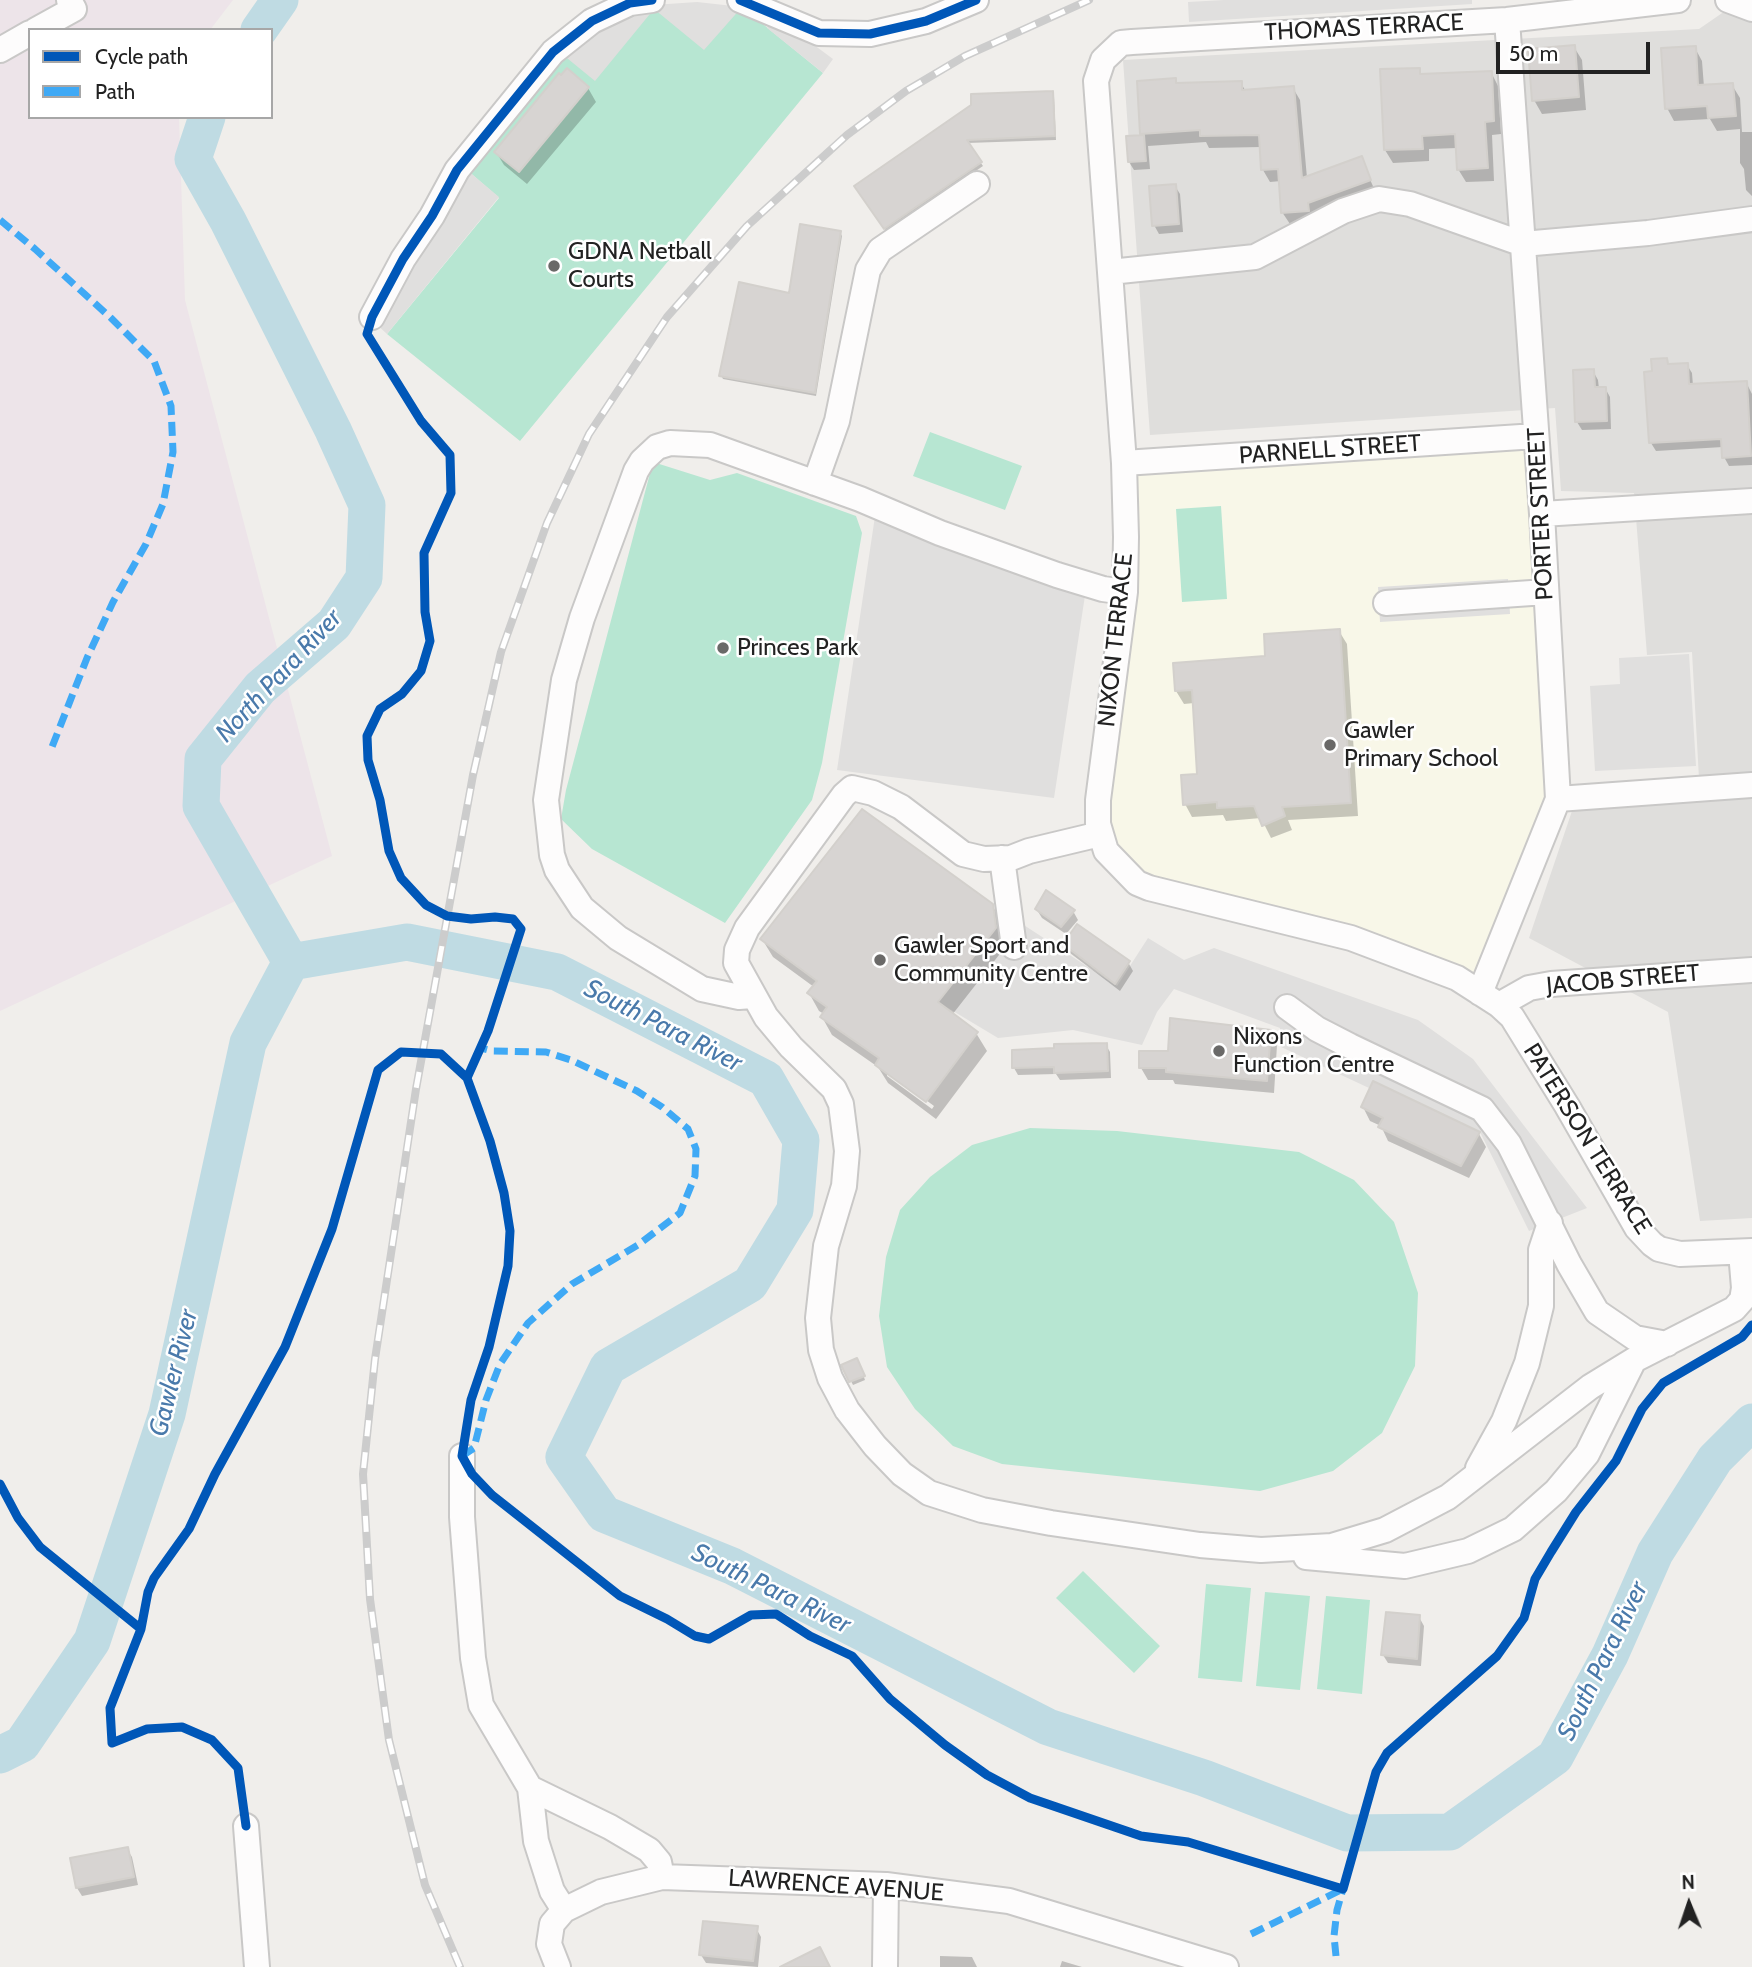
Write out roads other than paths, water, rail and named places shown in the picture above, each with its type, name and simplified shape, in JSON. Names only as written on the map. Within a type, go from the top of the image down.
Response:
[{"type":"street","points":[[372,317],[403,258],[432,216],[457,170],[553,51],[592,21],[630,4],[652,0]]},
{"type":"street","points":[[740,0],[819,33],[870,34],[926,21],[976,0]]},
{"type":"street","name":"THOMAS TERRACE","points":[[1132,41],[1507,20],[1678,0]]},
{"type":"street","points":[[1728,0],[1752,9]]},
{"type":"street","points":[[39,28],[72,4]]},
{"type":"street","name":"PORTER STREET","points":[[1489,999],[1558,799],[1542,514],[1507,20]]},
{"type":"street","points":[[0,50],[28,34]]},
{"type":"street","name":"NIXON TERRACE","points":[[1132,41],[1113,48],[1103,60],[1096,81],[1124,463],[1125,592],[1098,800],[1100,834],[1106,851],[1137,883],[1161,893],[1351,938],[1457,978],[1489,999]]},
{"type":"street","points":[[815,483],[837,421],[868,270],[880,250],[976,184]]},
{"type":"street","points":[[1110,272],[1255,257],[1343,211],[1379,198],[1410,204],[1523,244],[1648,233],[1752,219]]},
{"type":"street","name":"PARNELL STREET","points":[[1124,463],[1536,436]]},
{"type":"street","points":[[752,996],[739,997],[702,989],[618,938],[582,908],[556,870],[552,855],[546,800],[564,680],[582,618],[642,461],[657,447],[670,443],[710,445],[1044,570],[1103,589],[1125,592]]},
{"type":"street","points":[[1542,514],[1752,501]]},
{"type":"street","points":[[1386,603],[1546,592]]},
{"type":"street","points":[[1558,799],[1752,785]]},
{"type":"street","points":[[1100,834],[1011,858],[993,859],[964,854],[901,807],[873,793],[852,788],[844,795],[740,941],[736,963],[752,996],[791,1047],[834,1089],[841,1104],[847,1151],[844,1186],[826,1246],[821,1275],[818,1318],[821,1350],[830,1378],[847,1410],[902,1474],[929,1493],[982,1510],[1108,1532],[1326,1560],[1405,1566],[1468,1551],[1513,1529],[1556,1491],[1587,1454],[1634,1360]]},
{"type":"street","points":[[993,859],[1014,947]]},
{"type":"street","name":"JACOB STREET","points":[[1489,999],[1551,984],[1752,970]]},
{"type":"street","name":"PATERSON TERRACE","points":[[1489,999],[1512,1017],[1643,1234],[1659,1249],[1667,1252],[1680,1254],[1746,1251]]},
{"type":"street","points":[[1287,1007],[1317,1029],[1482,1109],[1509,1144],[1569,1264],[1597,1312],[1635,1338],[1667,1344]]},
{"type":"street","points":[[1472,1478],[1504,1421],[1527,1363],[1541,1306],[1541,1250],[1549,1223]]},
{"type":"street","points":[[1261,1550],[1332,1546],[1385,1530],[1448,1497],[1590,1387],[1634,1360],[1734,1309],[1742,1300],[1746,1251]]},
{"type":"street","points":[[462,1456],[462,1517],[473,1658],[481,1705],[530,1788],[536,1841],[552,1891],[564,1910],[552,1924],[550,1944],[558,1967]]},
{"type":"street","points":[[530,1788],[649,1850],[659,1862],[662,1877]]},
{"type":"street","points":[[246,1826],[257,1967]]},
{"type":"street","name":"LAWRENCE AVENUE","points":[[564,1910],[601,1892],[662,1877],[886,1885],[1009,1901],[1226,1967]]},
{"type":"street","points":[[886,1885],[886,1967]]},
{"type":"waterway","name":"North Para River","points":[[260,28],[280,0]]},
{"type":"waterway","name":"North Para River","points":[[206,119],[193,159],[228,221],[333,430],[367,505],[364,578],[334,624],[260,688],[203,759],[201,806],[291,962]]},
{"type":"waterway","name":"South Para River","points":[[291,962],[407,942],[557,972],[766,1079],[801,1140],[795,1210],[750,1284],[608,1367],[564,1457],[604,1514],[732,1566],[1048,1727],[1204,1778],[1347,1833],[1450,1832],[1555,1757],[1610,1655],[1655,1553],[1715,1459],[1752,1422]]},
{"type":"waterway","name":"Gawler River","points":[[0,1755],[22,1744],[92,1641],[167,1414],[248,1043],[291,962]]},
{"type":"railway","points":[[460,1967],[425,1885],[389,1740],[370,1599],[363,1474],[375,1359],[416,1089],[473,775],[501,652],[547,523],[589,434],[667,317],[747,226],[847,135],[906,91],[965,56],[1089,0]]},
{"type":"place","name":"GDNA Netball Courts","points":[[554,266]]},
{"type":"place","name":"Princes Park","points":[[723,648]]},
{"type":"place","name":"Gawler Primary School","points":[[1330,745]]},
{"type":"place","name":"Gawler Sport and Community Centre","points":[[880,960]]},
{"type":"place","name":"Nixons Function Centre","points":[[1219,1051]]}]
